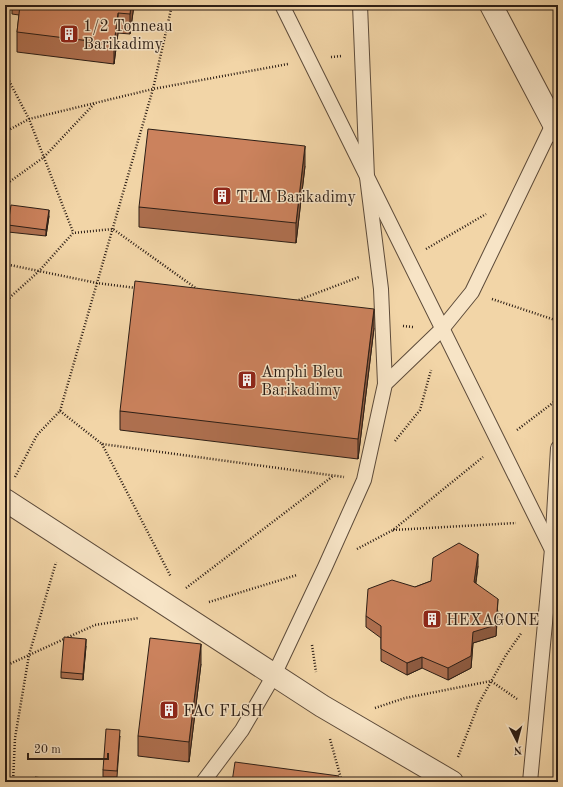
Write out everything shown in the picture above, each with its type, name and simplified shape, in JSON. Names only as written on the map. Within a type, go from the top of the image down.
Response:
[{"type":"street","points":[[491,5],[557,122]]},
{"type":"street","points":[[9,491],[63,538],[178,602],[274,675],[344,719],[451,781]]},
{"type":"lane","points":[[282,5],[558,562]]},
{"type":"lane","points":[[203,782],[242,730],[274,675],[325,567],[364,480],[385,384],[381,289],[367,177],[360,5]]},
{"type":"lane","points":[[385,384],[442,329],[472,292],[557,122]]},
{"type":"lane","points":[[530,782],[552,549],[558,448]]},
{"type":"path","points":[[9,491],[37,435],[60,411],[153,89],[172,5]]},
{"type":"path","points":[[5,132],[29,119],[153,89],[309,60],[362,53]]},
{"type":"path","points":[[5,73],[29,119],[73,233]]},
{"type":"path","points":[[5,185],[44,157],[95,104]]},
{"type":"path","points":[[5,302],[39,271],[73,233],[113,230],[198,289]]},
{"type":"path","points":[[5,264],[97,283],[142,289]]},
{"type":"path","points":[[472,292],[558,321]]},
{"type":"path","points":[[382,324],[442,329]]},
{"type":"path","points":[[392,445],[420,410],[432,366]]},
{"type":"path","points":[[325,567],[393,530],[499,443],[558,399]]},
{"type":"path","points":[[60,411],[102,444],[178,602],[333,476]]},
{"type":"path","points":[[102,444],[364,480]]},
{"type":"path","points":[[393,530],[538,522]]},
{"type":"path","points":[[13,782],[15,738],[29,655],[63,538]]},
{"type":"path","points":[[451,781],[479,703],[506,655],[524,630]]},
{"type":"path","points":[[344,719],[405,698],[491,681],[516,696],[534,731]]},
{"type":"building","points":[[20,5],[131,5],[130,14],[118,13],[114,44],[17,32]]},
{"type":"building","name":"TLM Barikadimy","points":[[148,129],[305,146],[296,223],[139,207]]},
{"type":"building","points":[[11,205],[49,210],[46,230],[8,225]]},
{"type":"building","name":"Amphi Bleu Barikadimy","points":[[135,281],[374,309],[358,439],[120,411]]},
{"type":"building","name":"HEXAGONE","points":[[459,543],[478,554],[474,582],[498,599],[496,625],[473,632],[471,656],[448,668],[422,657],[407,663],[381,649],[381,626],[366,616],[368,589],[392,580],[415,587],[431,581],[433,558]]},
{"type":"building","points":[[64,637],[86,639],[83,674],[61,672]]},
{"type":"building","name":"FAC FLSH","points":[[150,638],[201,644],[189,742],[138,736]]},
{"type":"building","points":[[106,729],[120,730],[117,771],[103,770]]},
{"type":"building","points":[[235,762],[339,776],[338,782],[232,782]]},
{"type":"building","points":[[35,777],[75,782],[34,782]]},
{"type":"place","name":"1/2 Tonneau Barikadimy","points":[[69,34]]},
{"type":"place","name":"TLM Barikadimy","points":[[222,196]]},
{"type":"place","name":"Amphi Bleu Barikadimy","points":[[247,380]]},
{"type":"place","name":"HEXAGONE","points":[[432,619]]},
{"type":"place","name":"FAC FLSH","points":[[169,710]]}]
